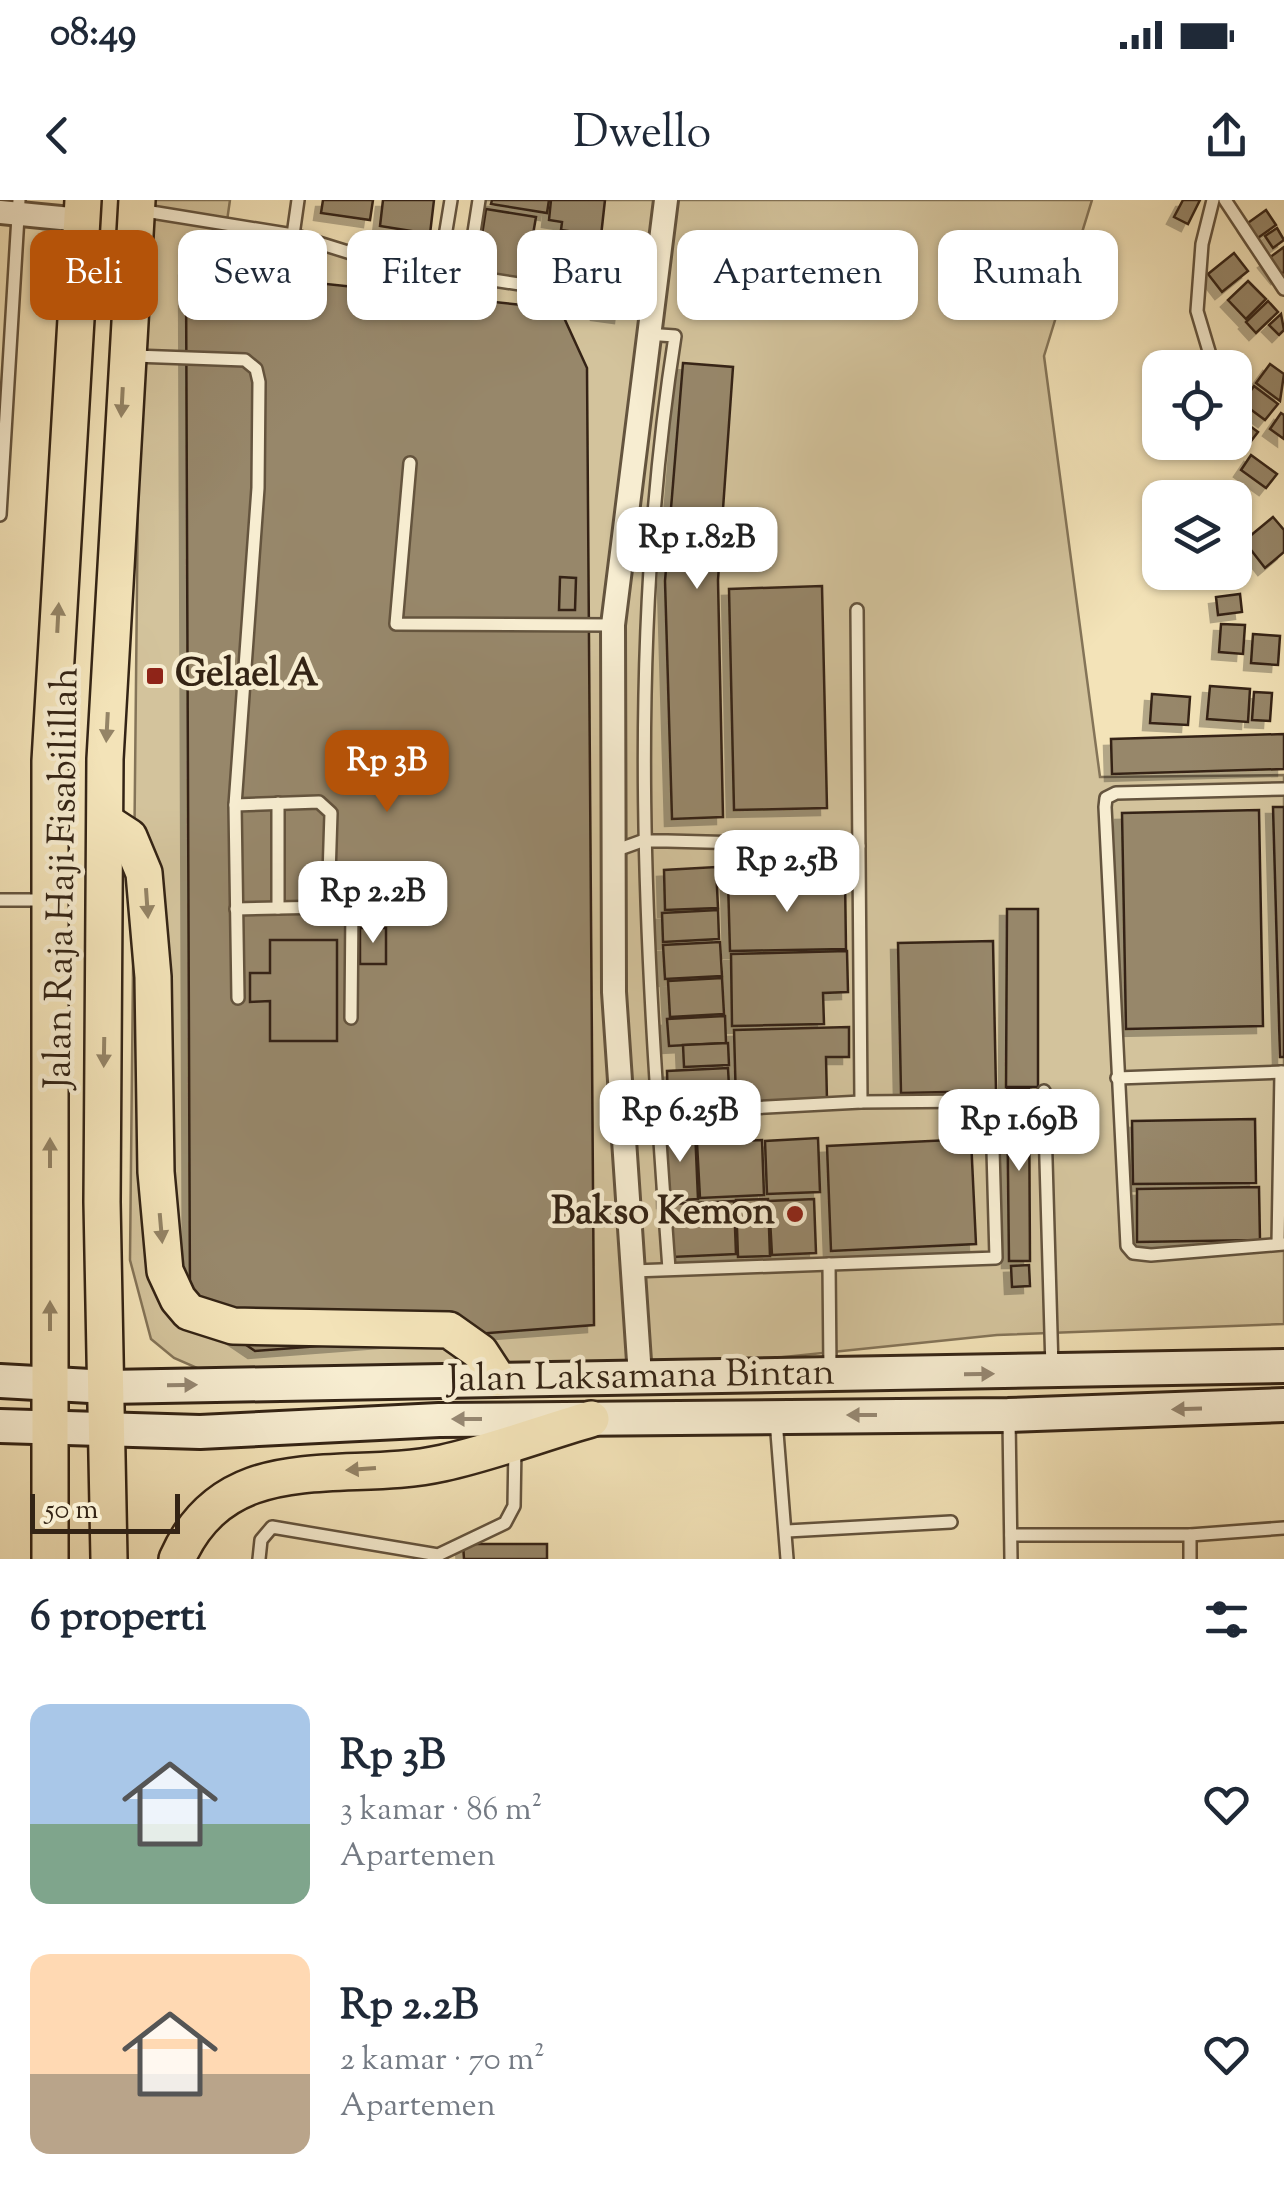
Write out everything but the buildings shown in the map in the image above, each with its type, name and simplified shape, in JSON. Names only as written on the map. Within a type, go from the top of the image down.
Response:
[{"type":"main road","name":"Jalan Raja Haji Fisabilillah","points":[[109,1559],[102,1202],[106,822],[124,356],[136,205]]},
{"type":"main road","name":"Jalan Raja Haji Fisabilillah","points":[[50,1559],[50,760],[82,210]]},
{"type":"main road","points":[[106,822],[129,836],[144,873],[153,978],[156,1172],[165,1270],[178,1299],[189,1312],[232,1326],[448,1330],[480,1352],[497,1378]]},
{"type":"main road","name":"Jalan Laksamana Bintan","points":[[0,1380],[108,1387],[1284,1366]]},
{"type":"main road","name":"Jalan Laksamana Bintan","points":[[0,1426],[108,1432],[592,1419],[1008,1415],[1284,1405]]},
{"type":"main road","points":[[177,1559],[188,1534],[212,1508],[242,1487],[301,1474],[440,1464],[592,1419]]},
{"type":"street","points":[[640,1376],[614,992],[613,626],[646,334],[666,200]]},
{"type":"street","points":[[12,209],[82,210]]},
{"type":"lane","points":[[294,230],[298,200]]},
{"type":"lane","points":[[446,230],[451,200]]},
{"type":"lane","points":[[474,230],[479,200]]},
{"type":"lane","points":[[1208,350],[1196,311],[1202,244],[1214,200]]},
{"type":"lane","points":[[1226,200],[1284,289]]},
{"type":"lane","points":[[136,205],[267,230]]},
{"type":"lane","points":[[0,516],[12,209]]},
{"type":"lane","points":[[646,334],[674,336],[650,524],[643,675],[642,842],[654,1113],[669,1269]]},
{"type":"lane","points":[[124,356],[245,360],[256,369],[259,382],[258,488],[235,805],[238,998]]},
{"type":"lane","points":[[410,463],[396,624],[613,626]]},
{"type":"lane","points":[[857,610],[862,1102]]},
{"type":"lane","points":[[613,682],[643,675]]},
{"type":"lane","points":[[1117,1078],[1282,1072],[1281,1244],[1151,1255],[1130,1250],[1126,1239],[1117,1078],[1106,798],[1123,793],[1284,789]]},
{"type":"lane","points":[[235,805],[319,802],[331,814],[328,907]]},
{"type":"lane","points":[[278,803],[278,908]]},
{"type":"lane","points":[[614,851],[642,842],[859,846]]},
{"type":"lane","points":[[0,900],[49,900]]},
{"type":"lane","points":[[236,909],[416,905]]},
{"type":"lane","points":[[350,1018],[352,906]]},
{"type":"lane","points":[[1044,1091],[1052,1372]]},
{"type":"lane","points":[[621,1115],[862,1102],[977,1101],[989,1105],[996,1258],[633,1270]]},
{"type":"lane","points":[[829,1264],[830,1376]]},
{"type":"lane","points":[[1008,1415],[1011,1559]]},
{"type":"lane","points":[[776,1416],[787,1559]]},
{"type":"lane","points":[[259,1559],[261,1540],[272,1526],[438,1557],[506,1523],[514,1506],[515,1442]]},
{"type":"lane","points":[[787,1531],[951,1522]]},
{"type":"lane","points":[[1011,1535],[1190,1536],[1284,1528]]},
{"type":"lane","points":[[1190,1536],[1190,1559]]},
{"type":"shaded area","points":[[141,200],[230,200],[226,228],[215,228],[230,230],[178,230],[178,320],[327,320],[327,243],[347,246],[347,320],[497,320],[497,230],[478,230],[483,200],[1092,200],[1083,230],[938,230],[938,320],[1055,320],[1044,356],[1100,777],[1284,775],[1284,1324],[997,1335],[640,1372],[252,1392],[174,1358],[151,1339],[130,1260],[140,320],[158,320],[158,230],[141,230]]},
{"type":"place","name":"Gelael A","points":[[155,676]]},
{"type":"place","name":"Bakso Kemon","points":[[795,1214]]}]
